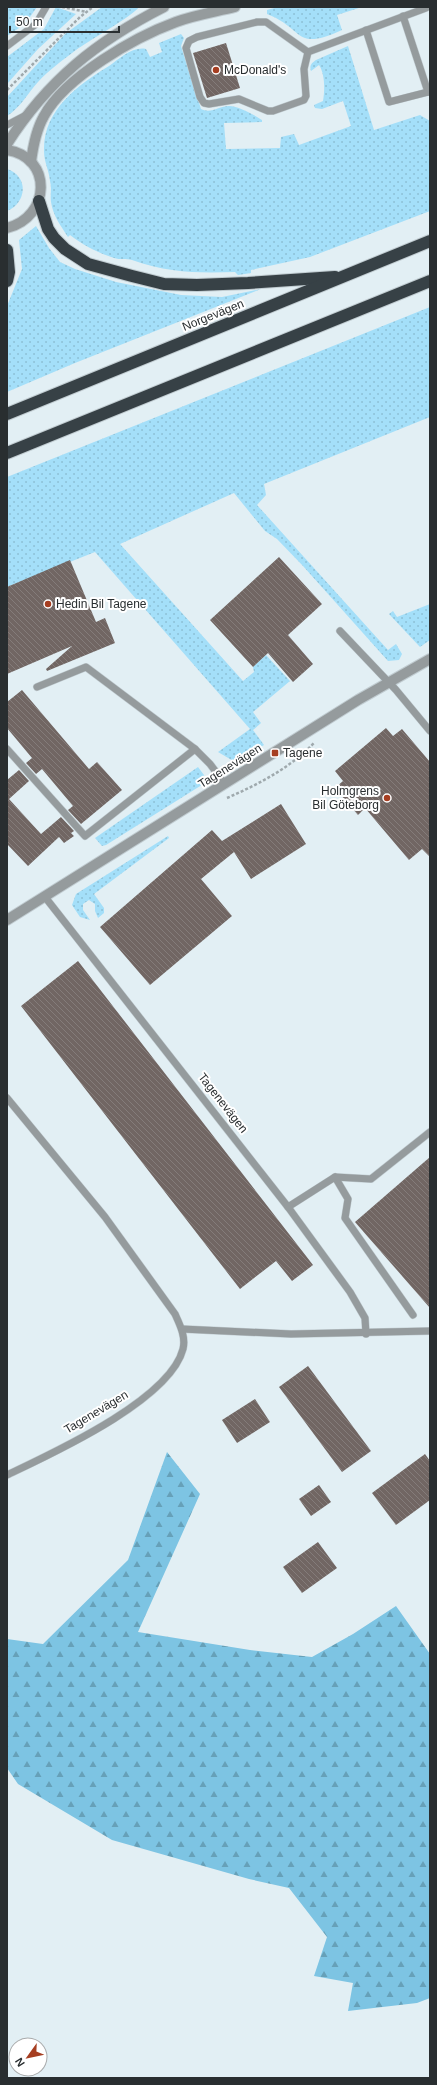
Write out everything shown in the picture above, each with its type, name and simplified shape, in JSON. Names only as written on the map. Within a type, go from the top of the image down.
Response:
[{"type":"highway","points":[[39,201],[48,229],[54,238],[65,249],[88,264],[164,284],[197,285],[248,283],[346,276]]},
{"type":"highway","name":"Norgevägen","points":[[7,414],[430,241]]},
{"type":"highway","points":[[7,250],[9,272],[7,281]]},
{"type":"highway","points":[[7,453],[430,281]]},
{"type":"street","points":[[7,144],[26,115],[64,72],[97,46],[128,26],[164,7]]},
{"type":"street","points":[[30,162],[35,136],[44,115],[72,82],[122,48],[176,22],[235,7]]},
{"type":"street","points":[[7,150],[18,153],[30,162],[36,169],[41,185],[39,201],[27,219],[7,228]]},
{"type":"street","name":"Tagenevägen","points":[[7,920],[389,682],[430,659]]},
{"type":"lane","points":[[7,46],[36,24],[46,7]]},
{"type":"lane","points":[[308,52],[266,22],[257,22],[197,37],[189,41],[186,48],[200,97],[204,103],[208,104],[239,99],[268,111],[293,105],[304,100],[306,96],[304,61],[308,52],[427,8]]},
{"type":"lane","points":[[366,30],[389,102],[429,91],[403,16]]},
{"type":"lane","points":[[7,125],[26,115]]},
{"type":"lane","points":[[340,631],[389,682],[430,731]]},
{"type":"lane","points":[[37,686],[86,667],[195,749],[210,764],[225,784]]},
{"type":"lane","points":[[7,749],[85,836],[195,749]]},
{"type":"lane","name":"Tagenevägen","points":[[45,897],[288,1206],[354,1299],[365,1318],[366,1334]]},
{"type":"lane","name":"Tagenevägen","points":[[7,1098],[105,1218],[175,1314],[182,1329],[184,1348],[177,1364],[161,1383],[125,1412],[41,1459],[7,1475]]},
{"type":"lane","points":[[288,1206],[335,1177],[372,1179],[430,1132]]},
{"type":"lane","points":[[335,1177],[348,1199],[345,1218],[413,1315]]},
{"type":"lane","points":[[182,1329],[291,1334],[366,1334],[430,1331]]},
{"type":"path","points":[[62,7],[87,12]]},
{"type":"path","points":[[7,90],[93,7]]},
{"type":"shaded area","points":[[7,7],[37,7],[25,24],[7,36]]},
{"type":"shaded area","points":[[56,7],[76,14],[38,49],[7,84],[7,57],[44,29]]},
{"type":"shaded area","points":[[102,7],[139,7],[129,16],[76,50],[56,65],[34,86],[20,105],[7,116],[7,97],[65,34]]},
{"type":"shaded area","points":[[278,7],[362,7],[337,15],[342,30],[327,36],[307,39],[279,20],[267,14],[267,10]]},
{"type":"shaded area","points":[[181,34],[184,38],[181,46],[201,109],[208,111],[225,106],[233,106],[262,120],[262,122],[224,123],[226,149],[280,148],[281,137],[294,134],[299,145],[351,126],[343,101],[322,109],[315,108],[314,105],[323,101],[324,82],[319,65],[311,71],[310,67],[316,60],[348,46],[374,130],[420,115],[430,121],[430,211],[310,257],[251,270],[251,273],[238,275],[235,272],[195,272],[171,270],[158,268],[130,259],[116,259],[102,254],[70,235],[68,237],[58,221],[52,207],[51,184],[44,155],[45,136],[49,123],[64,100],[97,73],[136,49],[146,49],[150,57],[162,52],[159,43]]},
{"type":"shaded area","points":[[7,169],[14,172],[19,177],[23,190],[19,202],[7,211]]},
{"type":"shaded area","points":[[36,226],[49,248],[60,262],[75,269],[116,282],[181,295],[222,297],[261,289],[75,363],[7,392],[7,306],[22,269],[19,240]]},
{"type":"shaded area","points":[[430,307],[430,417],[264,484],[266,495],[257,505],[388,650],[396,644],[402,654],[399,660],[388,661],[303,566],[277,539],[265,531],[234,493],[120,544],[243,681],[254,672],[253,667],[266,655],[290,681],[253,712],[261,723],[253,730],[264,745],[235,762],[218,752],[250,729],[95,552],[7,587],[7,477]]},
{"type":"shaded area","points":[[430,604],[430,640],[420,647],[389,614],[393,611],[397,617]]},
{"type":"shaded area","points":[[198,767],[204,775],[205,783],[106,845],[102,846],[95,838]]},
{"type":"shaded area","points":[[168,836],[169,838],[94,894],[104,908],[104,913],[98,918],[95,911],[95,904],[89,900],[83,904],[83,910],[90,920],[80,917],[72,905],[76,894]]},
{"type":"green space","points":[[167,1452],[200,1494],[138,1632],[250,1650],[312,1657],[353,1634],[396,1606],[430,1654],[430,1998],[417,2003],[348,2011],[353,1983],[314,1976],[327,1937],[289,1888],[249,1879],[112,1840],[18,1784],[7,1768],[7,1639],[43,1644],[128,1560]]},
{"type":"building","name":"McDonald's","points":[[226,43],[240,88],[207,98],[193,53]]},
{"type":"building","points":[[279,557],[322,604],[288,635],[313,664],[293,682],[268,653],[253,667],[210,620]]},
{"type":"building","name":"Hedin Bil Tagene","points":[[70,560],[96,622],[105,618],[115,643],[47,671],[46,669],[72,646],[7,674],[7,587]]},
{"type":"building","points":[[22,690],[89,769],[97,762],[122,790],[81,824],[68,810],[73,806],[42,769],[36,774],[26,763],[32,758],[7,728],[7,702]]},
{"type":"building","name":"Holmgrens Bil Göteborg","points":[[386,728],[393,736],[402,729],[430,762],[430,857],[422,849],[409,860],[365,808],[358,815],[335,788],[343,781],[335,771]]},
{"type":"building","points":[[19,770],[29,781],[9,799],[41,834],[61,817],[74,831],[71,833],[74,836],[64,843],[59,837],[28,866],[7,844],[7,780]]},
{"type":"building","points":[[281,804],[306,844],[251,879],[234,852],[201,879],[232,916],[150,985],[100,927],[212,830],[222,841]]},
{"type":"building","points":[[78,961],[313,1265],[292,1281],[276,1261],[240,1289],[21,1006]]},
{"type":"building","points":[[430,1157],[430,1308],[355,1222]]},
{"type":"building","points":[[308,1366],[371,1451],[342,1472],[279,1387]]},
{"type":"building","points":[[255,1399],[270,1422],[237,1443],[222,1420]]},
{"type":"building","points":[[425,1454],[430,1461],[430,1500],[396,1525],[372,1493]]},
{"type":"building","points":[[319,1485],[331,1502],[311,1516],[299,1499]]},
{"type":"building","points":[[318,1542],[337,1568],[302,1593],[283,1567]]},
{"type":"place","name":"McDonald's","points":[[216,70]]},
{"type":"place","name":"Hedin Bil Tagene","points":[[48,604]]},
{"type":"place","name":"Tagene","points":[[275,753]]},
{"type":"place","name":"Holmgrens Bil Göteborg","points":[[387,798]]}]
